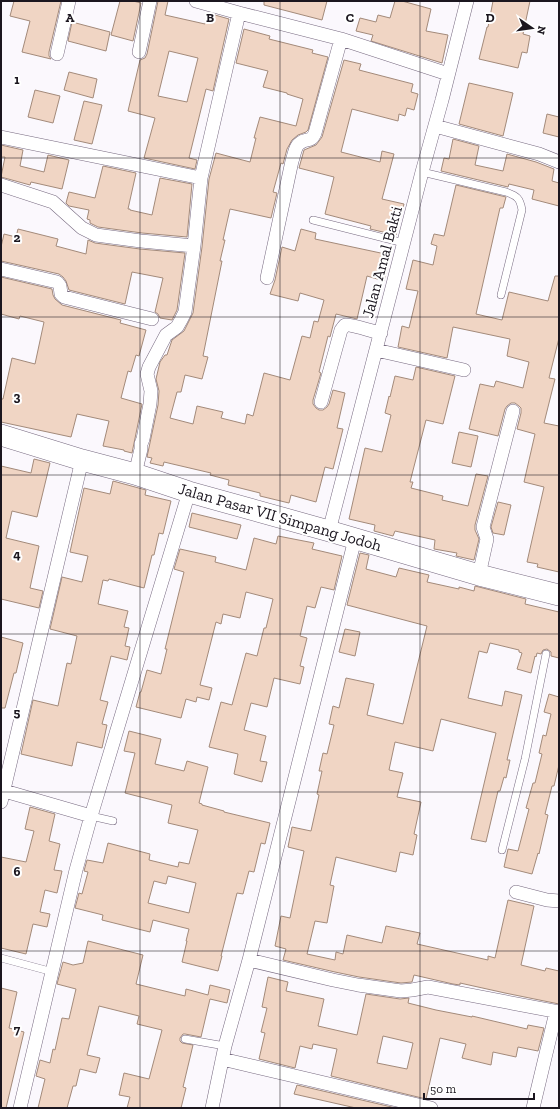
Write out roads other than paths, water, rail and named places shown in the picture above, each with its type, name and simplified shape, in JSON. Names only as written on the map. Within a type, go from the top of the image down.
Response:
[{"type":"main road","name":"Jalan Pasar VII Simpang Jodoh","points":[[1,435],[82,460],[135,474],[189,492],[329,531],[557,598]]},
{"type":"street","points":[[57,54],[69,1]]},
{"type":"street","points":[[139,52],[150,1]]},
{"type":"street","points":[[196,1],[341,39],[448,74]]},
{"type":"street","name":"Jalan Amal Bakti","points":[[329,531],[467,1]]},
{"type":"street","points":[[135,474],[141,449],[140,444],[144,436],[151,397],[147,374],[149,366],[166,335],[182,320],[185,312],[201,178],[239,13]]},
{"type":"street","points":[[267,278],[292,161],[299,143],[312,139],[315,133],[341,39]]},
{"type":"street","points":[[435,126],[539,154],[559,162]]},
{"type":"street","points":[[1,137],[201,178]]},
{"type":"street","points":[[1,185],[53,202],[82,228],[96,234],[141,241],[194,246]]},
{"type":"street","points":[[1,269],[57,282],[60,286],[61,294],[64,297],[152,319]]},
{"type":"street","points":[[321,402],[341,330],[344,326],[346,325],[380,333]]},
{"type":"street","points":[[376,350],[464,370]]},
{"type":"street","points":[[478,575],[487,539],[483,527],[513,412]]},
{"type":"street","points":[[82,460],[2,794],[90,816]]},
{"type":"street","points":[[20,1108],[90,816],[189,492]]},
{"type":"street","points":[[212,1108],[224,1053],[249,960],[355,539]]},
{"type":"street","points":[[516,892],[547,900],[559,901]]},
{"type":"street","points":[[249,960],[358,985],[400,991],[428,987],[558,1012],[533,1108]]},
{"type":"street","points":[[224,1053],[431,1108]]},
{"type":"lane","points":[[422,172],[506,192],[519,199],[522,210],[501,295]]},
{"type":"lane","points":[[313,220],[404,243]]},
{"type":"lane","points":[[502,850],[525,759],[546,654]]},
{"type":"lane","points":[[90,816],[113,821]]},
{"type":"lane","points":[[1,958],[53,972]]},
{"type":"lane","points":[[185,1039],[224,1053]]}]
